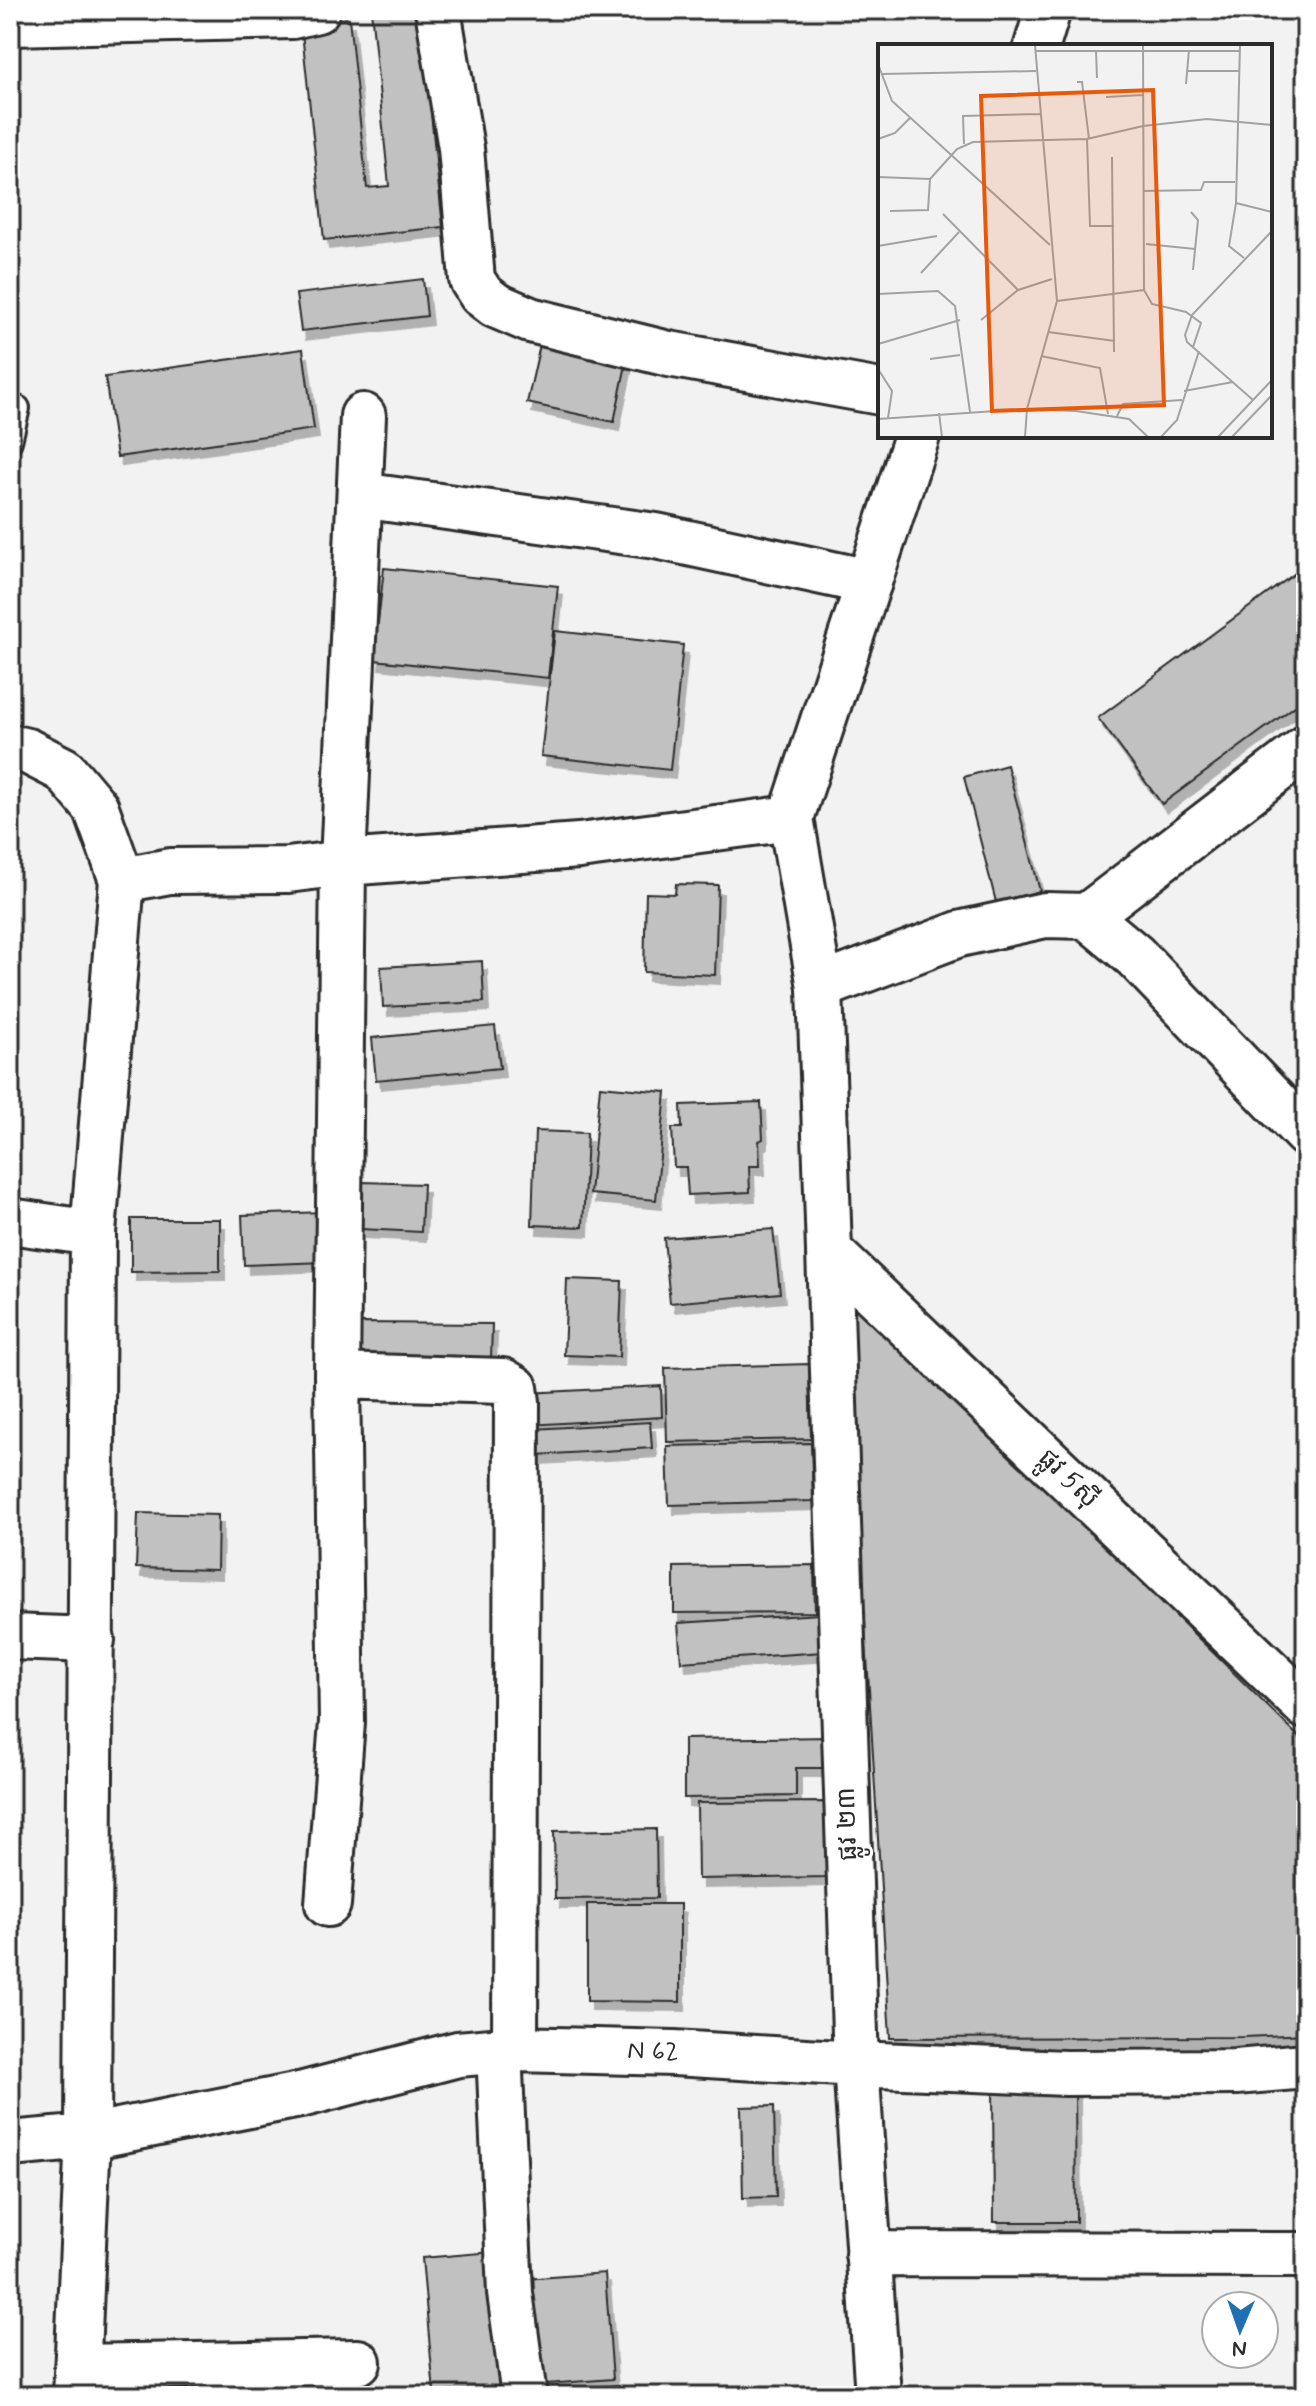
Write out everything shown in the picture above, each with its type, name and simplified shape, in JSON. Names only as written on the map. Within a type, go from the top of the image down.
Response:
[{"type":"street","points":[[10,23],[292,16],[317,10]]},
{"type":"street","points":[[438,10],[461,148],[472,280],[481,294],[495,305],[530,320],[669,354],[878,392]]},
{"type":"street","points":[[1038,44],[1048,10]]},
{"type":"street","points":[[328,1904],[342,1722],[337,1376],[343,863],[363,416]]},
{"type":"street","points":[[122,880],[170,871],[288,870],[343,863],[579,846],[791,818],[916,438]]},
{"type":"street","points":[[360,495],[656,536],[869,582]]},
{"type":"street","points":[[10,747],[27,751],[64,770],[96,808],[122,880],[93,1233],[88,2137],[76,2382],[358,2362]]},
{"type":"street","points":[[1087,916],[1306,748]]},
{"type":"street","name":"ផ្លូវ ២៣","points":[[791,818],[820,987],[856,2064],[878,2396]]},
{"type":"street","points":[[820,987],[959,934],[1045,915],[1087,916],[1135,956],[1306,1134]]},
{"type":"street","points":[[10,1221],[93,1233]]},
{"type":"street","name":"ផ្លូវ 5ស៊ី","points":[[829,1251],[1306,1706]]},
{"type":"street","points":[[337,1376],[503,1381],[515,1388],[517,1433],[507,2050],[510,2293],[524,2396]]},
{"type":"street","points":[[10,1637],[92,1640]]},
{"type":"street","name":"N 62","points":[[10,2144],[88,2137],[300,2095],[458,2054],[507,2050],[674,2053],[1066,2073],[1236,2072],[1306,2066]]},
{"type":"street","points":[[868,2254],[1306,2255]]},
{"type":"lane","points":[[10,441],[18,408]]},
{"type":"building","points":[[371,10],[420,10],[443,227],[324,240],[301,23],[349,18],[367,188],[389,186]]},
{"type":"building","points":[[423,279],[427,316],[301,331],[296,294]]},
{"type":"building","points":[[542,336],[628,355],[614,422],[527,403]]},
{"type":"building","points":[[303,349],[314,429],[117,457],[105,377]]},
{"type":"building","points":[[384,568],[558,586],[548,678],[374,660]]},
{"type":"building","points":[[1301,569],[1306,576],[1306,698],[1162,804],[1098,718]]},
{"type":"building","points":[[555,631],[683,645],[670,770],[541,756]]},
{"type":"building","points":[[1007,765],[1040,891],[996,902],[964,777]]},
{"type":"building","points":[[676,884],[718,885],[715,975],[644,972],[646,893],[675,894]]},
{"type":"building","points":[[482,961],[484,1002],[383,1007],[381,967]]},
{"type":"building","points":[[495,1026],[500,1068],[376,1080],[372,1038]]},
{"type":"building","points":[[600,1086],[666,1092],[656,1200],[590,1194]]},
{"type":"building","points":[[761,1102],[763,1139],[759,1141],[760,1166],[749,1166],[750,1192],[688,1195],[686,1167],[674,1167],[672,1128],[682,1128],[681,1105]]},
{"type":"building","points":[[535,1131],[587,1133],[583,1227],[532,1225]]},
{"type":"building","points":[[362,1182],[423,1184],[421,1232],[360,1229]]},
{"type":"building","points":[[324,1212],[326,1262],[244,1265],[242,1215]]},
{"type":"building","points":[[131,1219],[220,1219],[220,1271],[131,1272]]},
{"type":"building","points":[[773,1229],[780,1293],[670,1303],[664,1238]]},
{"type":"building","points":[[567,1279],[622,1281],[619,1357],[564,1355]]},
{"type":"building","points":[[845,1291],[1306,1744],[1306,2034],[1245,2037],[890,2038]]},
{"type":"building","points":[[356,1323],[492,1324],[491,1360],[356,1358]]},
{"type":"building","points":[[809,1364],[811,1439],[667,1442],[665,1368]]},
{"type":"building","points":[[661,1386],[662,1417],[529,1425],[527,1393]]},
{"type":"building","points":[[650,1422],[652,1448],[536,1455],[534,1429]]},
{"type":"building","points":[[811,1443],[813,1501],[669,1505],[667,1446]]},
{"type":"building","points":[[138,1513],[218,1515],[217,1570],[136,1568]]},
{"type":"building","points":[[814,1565],[815,1612],[674,1613],[674,1567]]},
{"type":"building","points":[[820,1614],[823,1652],[681,1662],[678,1623]]},
{"type":"building","points":[[829,1737],[829,1768],[796,1768],[796,1796],[684,1798],[684,1739]]},
{"type":"building","points":[[829,1802],[830,1877],[698,1879],[697,1803]]},
{"type":"building","points":[[656,1829],[657,1898],[555,1899],[554,1831]]},
{"type":"building","points":[[587,1904],[680,1904],[680,2002],[587,2001]]},
{"type":"building","points":[[1075,2086],[1076,2222],[994,2222],[993,2087]]},
{"type":"building","points":[[774,2106],[776,2197],[743,2198],[741,2107]]},
{"type":"building","points":[[493,2252],[505,2387],[434,2393],[422,2258]]},
{"type":"building","points":[[605,2273],[613,2379],[532,2385],[524,2279]]},
{"type":"building","points":[[619,2385],[620,2396],[584,2396],[583,2388]]}]
